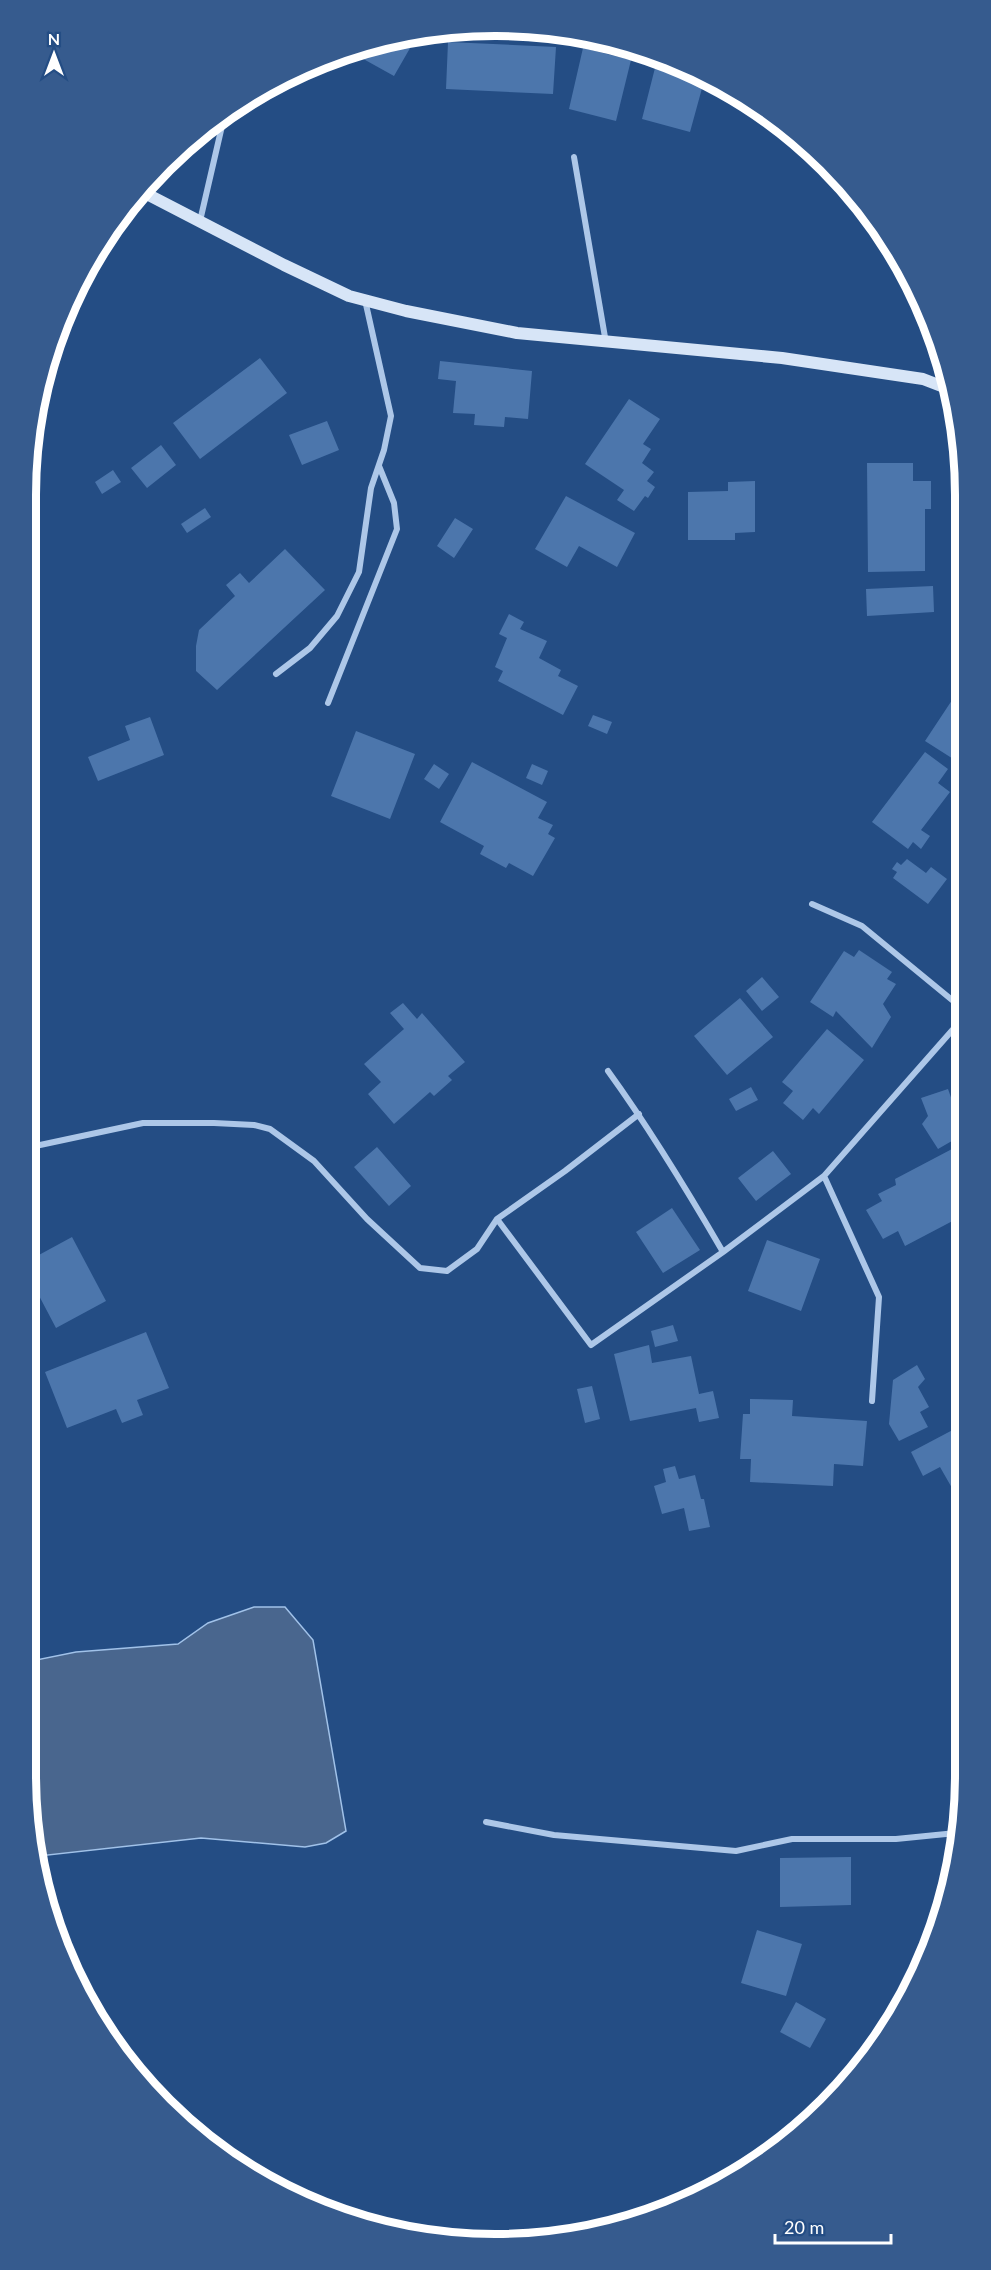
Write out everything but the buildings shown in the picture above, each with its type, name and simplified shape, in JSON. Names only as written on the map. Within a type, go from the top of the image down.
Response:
[{"type":"street","points":[[200,221],[222,127]]},
{"type":"street","points":[[574,157],[606,343]]},
{"type":"street","points":[[148,195],[340,291],[406,311],[517,333],[782,358],[922,380],[941,386]]},
{"type":"street","points":[[276,674],[310,648],[337,616],[359,572],[371,488],[392,416],[365,299]]},
{"type":"street","points":[[328,703],[397,530],[394,503],[379,466]]},
{"type":"street","points":[[812,904],[862,927],[955,1003]]},
{"type":"street","points":[[497,1219],[591,1346],[723,1252],[824,1176],[955,1027]]},
{"type":"street","points":[[608,1071],[639,1114],[723,1252]]},
{"type":"street","points":[[36,1146],[143,1123],[214,1123],[254,1125],[270,1129],[314,1161],[367,1219],[420,1268],[447,1271],[477,1249],[497,1219],[565,1171],[639,1114]]},
{"type":"street","points":[[824,1176],[879,1297],[872,1401]]},
{"type":"street","points":[[486,1822],[554,1835],[736,1851],[792,1839],[896,1839],[951,1833]]},
{"type":"water","points":[[254,1607],[285,1607],[313,1640],[346,1831],[326,1843],[305,1847],[201,1838],[44,1855],[37,1805],[36,1660],[76,1652],[178,1644],[208,1623]]}]
